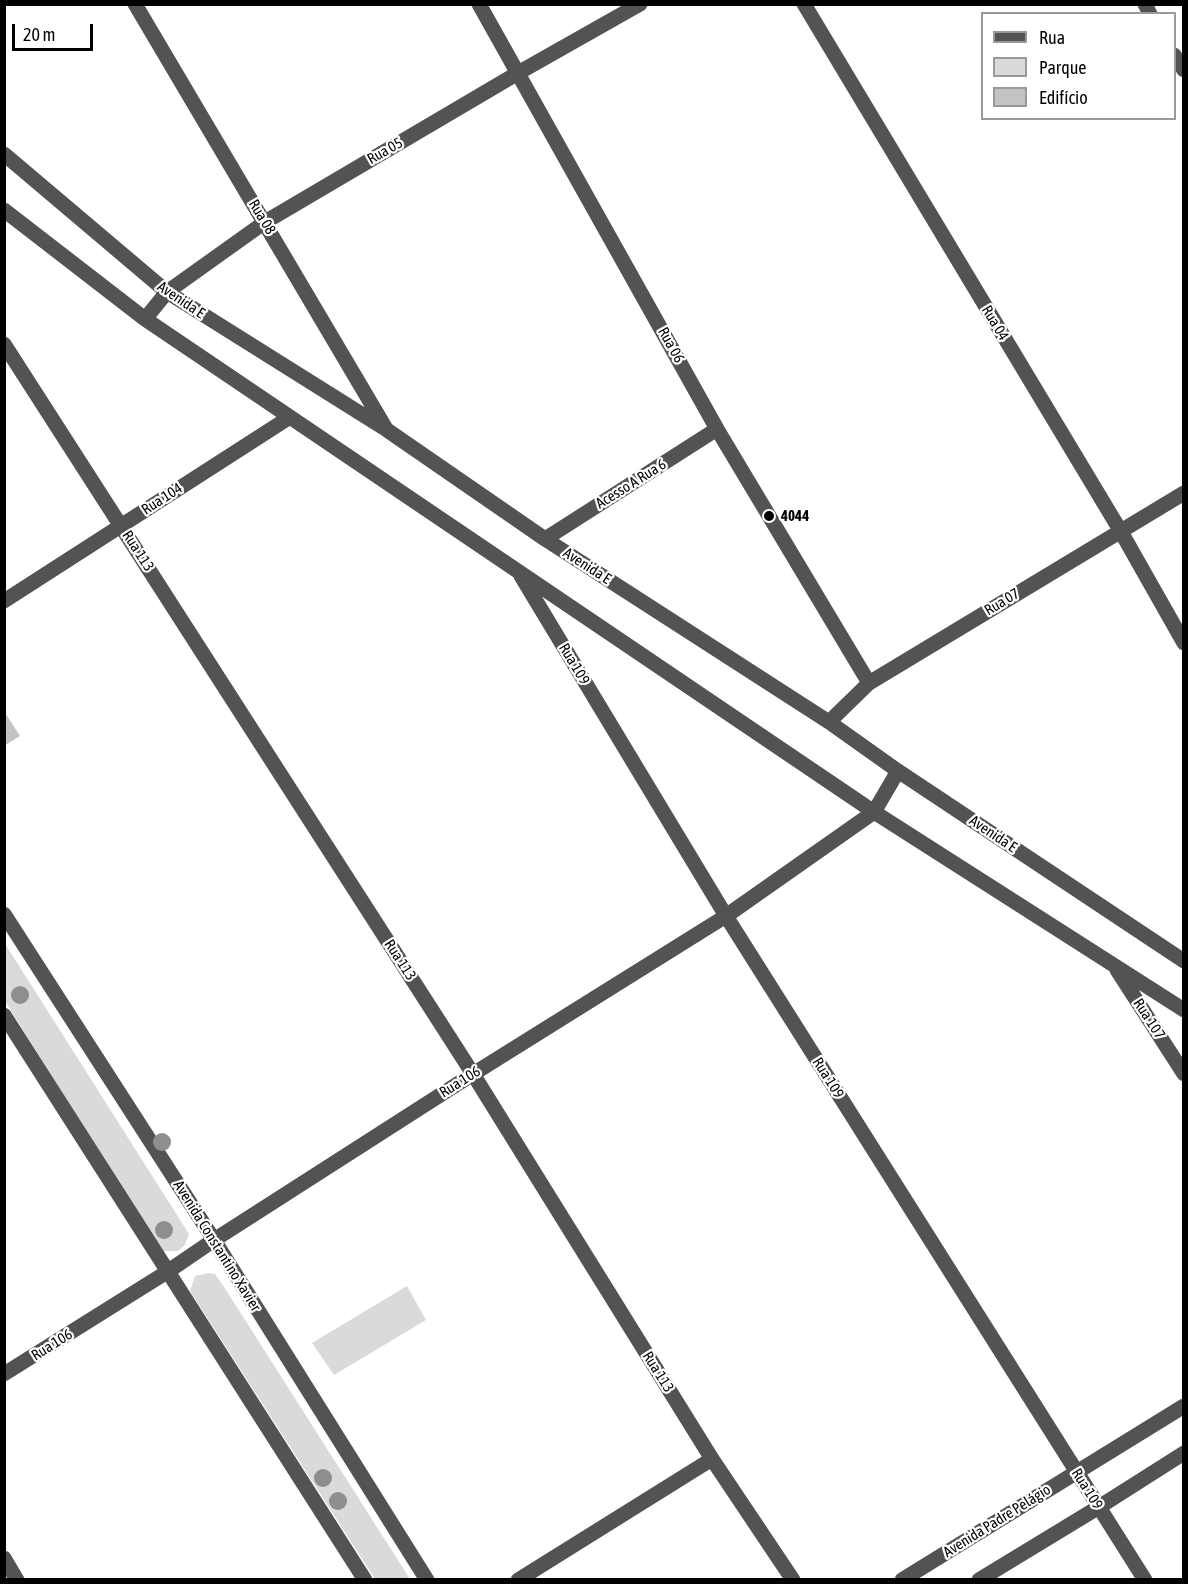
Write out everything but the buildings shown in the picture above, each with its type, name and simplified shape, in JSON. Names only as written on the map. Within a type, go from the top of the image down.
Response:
[{"type":"street","name":"Rua 08","points":[[135,4],[387,430]]},
{"type":"street","name":"Rua 06","points":[[479,4],[717,429],[869,683]]},
{"type":"street","name":"Rua 05","points":[[145,319],[167,292],[265,222],[640,4]]},
{"type":"street","name":"Rua 04","points":[[804,4],[1120,530],[1184,643]]},
{"type":"street","name":"Avenida E","points":[[4,154],[167,292],[387,430],[545,539],[829,722],[898,771],[1184,961]]},
{"type":"street","points":[[4,210],[145,319],[874,812],[1184,1010]]},
{"type":"street","name":"Rua 113","points":[[4,344],[473,1074],[712,1459],[793,1580]]},
{"type":"street","name":"Rua 104","points":[[4,601],[290,417]]},
{"type":"street","name":"Acesso A Rua 6","points":[[545,539],[717,429]]},
{"type":"street","name":"Rua 07","points":[[829,722],[869,683],[1184,493]]},
{"type":"street","name":"Rua 109","points":[[519,572],[726,916],[1145,1580]]},
{"type":"street","name":"Rua 106","points":[[4,1374],[167,1272],[473,1074],[726,916],[874,812],[898,771]]},
{"type":"street","name":"Avenida Constantino Xavier","points":[[4,914],[214,1240],[427,1580]]},
{"type":"street","name":"Rua 107","points":[[1114,965],[1184,1074]]},
{"type":"street","points":[[4,1016],[365,1580]]},
{"type":"street","name":"Avenida Padre Pelágio","points":[[902,1580],[1184,1406]]},
{"type":"street","points":[[979,1580],[1184,1453]]},
{"type":"street","points":[[518,1580],[712,1459]]},
{"type":"street","points":[[4,1558],[17,1580]]},
{"type":"green space","points":[[4,942],[189,1234],[185,1245],[178,1251],[161,1251],[5,1001]]},
{"type":"green space","points":[[215,1274],[226,1290],[410,1579],[375,1579],[190,1291],[195,1276]]},
{"type":"green space","points":[[407,1286],[426,1320],[334,1375],[312,1343]]},
{"type":"place","name":"4044","points":[[769,516]]}]
